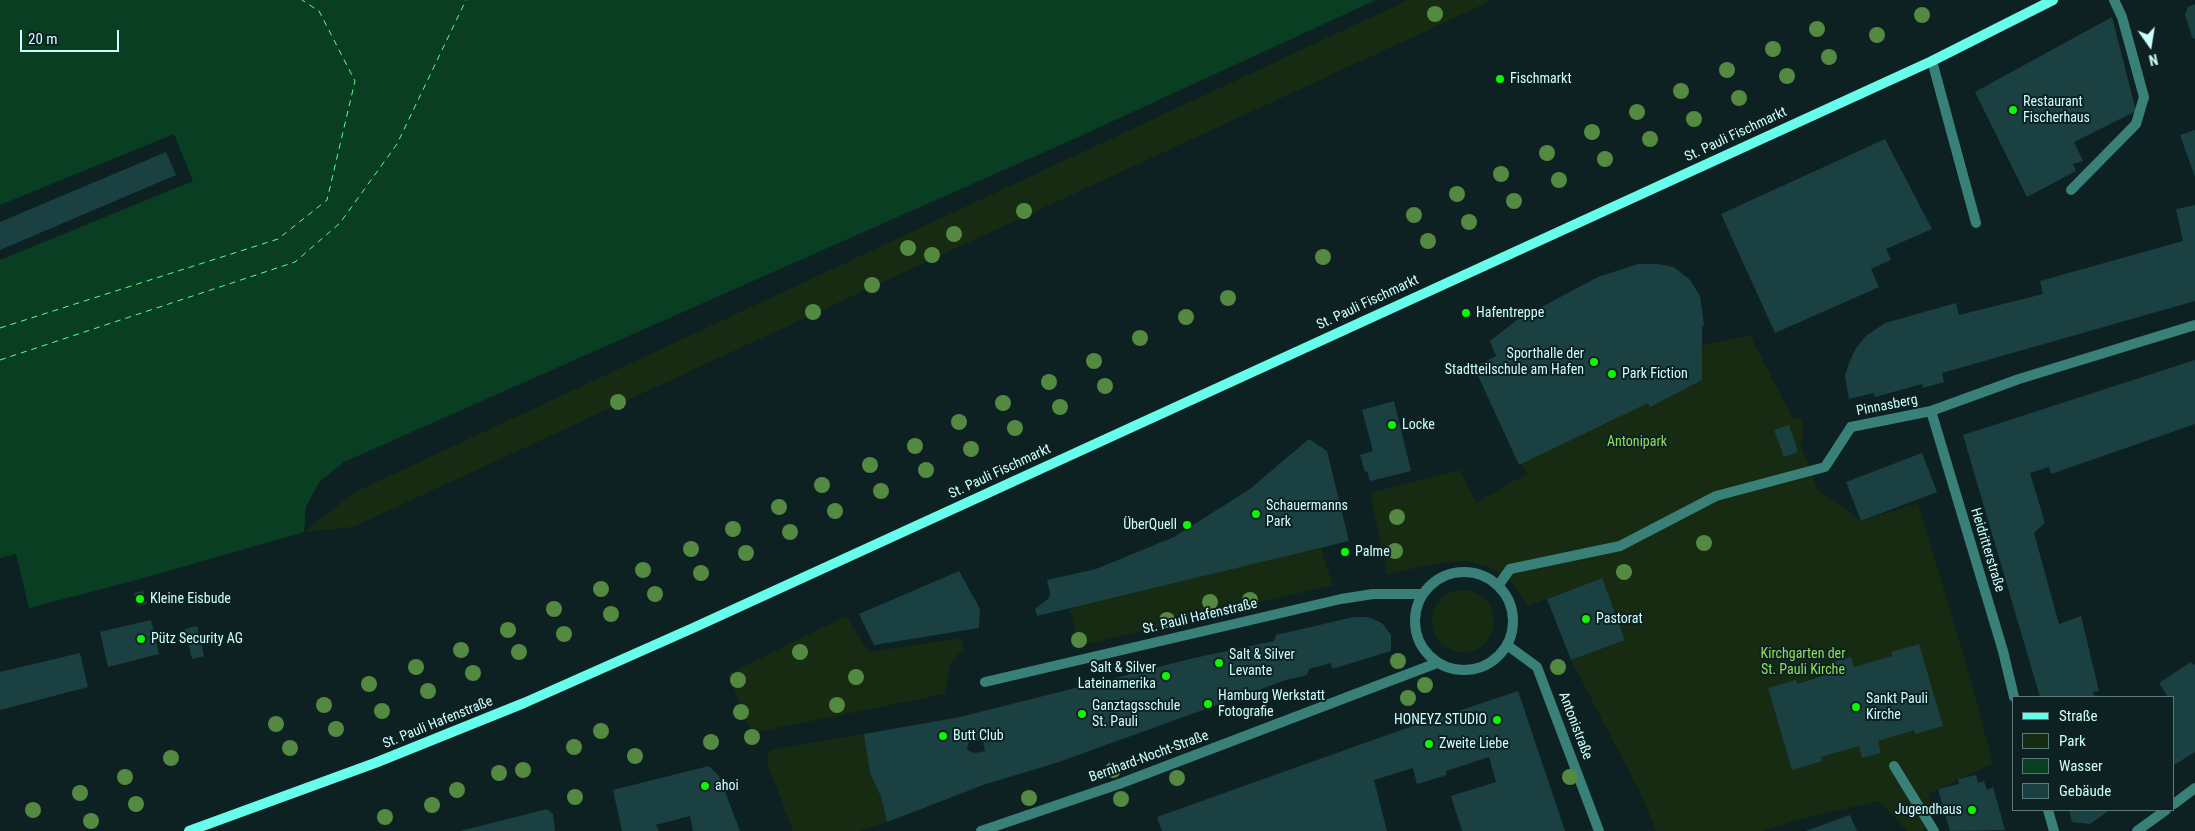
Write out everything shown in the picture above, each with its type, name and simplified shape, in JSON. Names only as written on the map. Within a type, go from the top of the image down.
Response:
[{"type":"main road","name":"St. Pauli Fischmarkt","points":[[692,628],[1932,61],[2052,0]]},
{"type":"main road","name":"St. Pauli Hafenstraße","points":[[189,831],[348,773],[507,710],[692,628]]},
{"type":"street","points":[[2070,190],[2136,124],[2144,97],[2122,17],[2114,0]]},
{"type":"street","points":[[1932,61],[1976,223]]},
{"type":"street","name":"Pinnasberg","points":[[1498,586],[1510,569],[1620,546],[1716,496],[1825,466],[1851,427],[1931,412],[2019,379],[2195,325]]},
{"type":"street","name":"Heidritterstraße","points":[[1931,412],[2003,651],[2014,696]]},
{"type":"street","points":[[1459,572],[1473,573],[1487,578],[1498,586],[1508,599],[1513,614],[1512,630],[1507,645],[1497,658],[1484,666],[1468,670],[1452,669],[1437,663],[1426,652],[1418,639],[1414,624],[1416,608],[1422,594],[1432,583],[1445,575],[1459,572]]},
{"type":"street","name":"St. Pauli Hafenstraße","points":[[985,682],[1341,599],[1373,594],[1422,594]]},
{"type":"street","name":"Antonistraße","points":[[1507,645],[1538,668],[1599,831]]},
{"type":"street","name":"Bernhard-Nocht-Straße","points":[[981,831],[1118,784],[1437,663]]},
{"type":"street","points":[[1894,766],[1934,831]]},
{"type":"street","points":[[2175,803],[2195,788]]},
{"type":"street","points":[[2048,811],[2054,831]]},
{"type":"street","points":[[2137,831],[2165,811]]},
{"type":"green space","points":[[1408,0],[1493,0],[353,527],[304,532],[355,492]]},
{"type":"green space","points":[[1750,335],[1793,419],[1802,418],[1803,435],[1800,444],[1818,490],[1861,521],[1918,503],[1966,663],[1993,763],[1930,793],[1929,825],[1923,831],[1907,831],[1879,801],[1805,818],[1763,831],[1656,831],[1641,794],[1571,660],[1625,640],[1601,578],[1528,606],[1507,578],[1493,569],[1479,564],[1464,561],[1448,562],[1387,575],[1370,493],[1460,470],[1476,503],[1527,475],[1478,369],[1700,346]]},
{"type":"green space","points":[[1317,536],[1333,585],[1079,646],[1070,609],[1075,608],[1077,595]]},
{"type":"green space","points":[[1463,590],[1480,595],[1485,599],[1489,604],[1494,621],[1489,638],[1485,643],[1480,647],[1463,652],[1446,647],[1441,643],[1437,638],[1432,621],[1437,604],[1441,599],[1446,595]]},
{"type":"green space","points":[[846,616],[869,652],[961,638],[964,648],[950,664],[945,694],[752,733],[728,674]]},
{"type":"green space","points":[[864,734],[871,773],[881,797],[887,822],[860,831],[793,831],[766,760],[770,750]]},
{"type":"water","points":[[0,0],[1376,0],[1076,138],[344,462],[319,482],[306,507],[304,532],[140,579],[29,608],[16,554],[0,558]]},
{"type":"pier","points":[[174,134],[193,181],[0,260],[0,205]]},
{"type":"building","points":[[2195,4],[2195,39],[2192,37],[2185,15],[2188,7]]},
{"type":"building","points":[[2112,17],[2136,111],[2074,142],[2083,161],[2073,164],[2076,171],[2027,197],[1975,92]]},
{"type":"building","points":[[2195,130],[2195,177],[2180,135]]},
{"type":"building","points":[[1885,139],[1932,229],[1886,249],[1891,260],[1871,269],[1879,287],[1775,333],[1721,214]]},
{"type":"building","points":[[166,152],[176,175],[0,250],[0,222]]},
{"type":"building","points":[[2195,205],[2195,301],[1942,373],[1944,382],[1923,388],[1922,384],[1875,397],[1874,393],[1849,399],[1845,376],[1856,348],[1866,336],[1885,323],[1956,303],[1959,315],[2043,294],[2040,281],[2183,241],[2176,209]]},
{"type":"building","name":"Sporthalle der Stadtteilschule am Hafen","points":[[1638,264],[1657,264],[1674,267],[1690,280],[1700,296],[1704,326],[1702,326],[1702,380],[1650,407],[1648,403],[1519,465],[1474,367],[1496,356],[1490,341],[1517,320],[1598,277]]},
{"type":"building","points":[[2195,360],[2195,424],[2051,474],[2049,467],[2030,473],[2045,523],[2034,533],[2059,624],[2081,616],[2099,691],[2093,692],[2095,696],[2040,696],[1963,435]]},
{"type":"building","points":[[1394,401],[1411,471],[1370,481],[1360,455],[1373,451],[1362,410]]},
{"type":"building","points":[[1789,425],[1798,452],[1784,457],[1774,430]]},
{"type":"building","points":[[1309,439],[1327,451],[1349,541],[1037,616],[1035,609],[1049,598],[1050,593],[1047,580],[1096,569],[1174,537],[1250,489]]},
{"type":"building","points":[[1922,453],[1937,492],[1861,521],[1846,482]]},
{"type":"building","points":[[959,571],[980,609],[979,628],[874,645],[859,614]]},
{"type":"building","name":"Pastorat","points":[[1602,578],[1625,640],[1571,660],[1547,599]]},
{"type":"building","points":[[143,591],[147,604],[138,606],[134,593]]},
{"type":"building","points":[[1354,617],[1368,617],[1382,623],[1391,635],[1391,651],[1332,669],[1331,663],[1309,669],[1307,675],[1286,680],[1056,763],[986,784],[887,822],[881,797],[870,773],[864,734],[960,717],[1194,658],[1274,641],[1276,635]],"holes":[[[969,740],[983,741],[985,751],[975,753],[967,750]]]},
{"type":"building","points":[[151,620],[159,654],[108,667],[100,632]]},
{"type":"building","points":[[197,626],[204,656],[192,659],[185,629]]},
{"type":"building","name":"Sankt Pauli Kirche","points":[[1919,644],[1943,726],[1915,734],[1914,730],[1878,741],[1881,753],[1862,758],[1859,746],[1821,757],[1822,761],[1792,770],[1768,688],[1796,680],[1797,684],[1836,672],[1833,662],[1851,657],[1854,667],[1892,656],[1891,652]]},
{"type":"building","points":[[80,653],[88,687],[0,710],[0,672]]},
{"type":"building","points":[[2191,662],[2193,665],[2195,664],[2195,752],[2175,764],[2175,696],[2167,696],[2159,683]]},
{"type":"building","points":[[1518,691],[1565,831],[1462,831],[1451,796],[1496,782],[1489,757],[1446,771],[1447,775],[1417,784],[1413,768],[1374,780],[1387,831],[1162,831],[1157,817],[1401,730]]},
{"type":"building","points":[[709,766],[719,776],[740,831],[693,831],[690,816],[656,825],[659,831],[622,831],[613,790]]},
{"type":"building","name":"Jugendhaus","points":[[1976,775],[1978,783],[1984,781],[1987,790],[1993,787],[2005,830],[1950,831],[1938,789],[1959,784],[1958,779]]},
{"type":"building","points":[[547,809],[553,814],[555,831],[460,831]]},
{"type":"building","points":[[2069,811],[2109,811],[2090,824],[2072,822]]},
{"type":"building","points":[[1850,815],[1857,831],[1806,831]]},
{"type":"ferry route","points":[[0,328],[278,239],[327,200],[355,81],[319,11],[302,0]]},
{"type":"ferry route","points":[[0,360],[295,262],[340,223],[397,144],[466,0]]},
{"type":"place","name":"Fischmarkt","points":[[1500,79]]},
{"type":"place","name":"Restaurant Fischerhaus","points":[[2013,110]]},
{"type":"place","name":"Hafentreppe","points":[[1466,313]]},
{"type":"place","name":"Sporthalle der Stadtteilschule am Hafen","points":[[1594,362]]},
{"type":"place","name":"Park Fiction","points":[[1612,374]]},
{"type":"place","name":"Locke","points":[[1392,425]]},
{"type":"place","name":"Schauermanns Park","points":[[1256,514]]},
{"type":"place","name":"ÜberQuell","points":[[1187,525]]},
{"type":"place","name":"Palme","points":[[1345,552]]},
{"type":"place","name":"Kleine Eisbude","points":[[140,599]]},
{"type":"place","name":"Pastorat","points":[[1586,619]]},
{"type":"place","name":"Pütz Security AG","points":[[141,639]]},
{"type":"place","name":"Salt & Silver Levante","points":[[1219,663]]},
{"type":"place","name":"Salt & Silver Lateinamerika","points":[[1166,676]]},
{"type":"place","name":"Hamburg Werkstatt Fotografie","points":[[1208,704]]},
{"type":"place","name":"Sankt Pauli Kirche","points":[[1856,707]]},
{"type":"place","name":"Ganztagsschule St. Pauli","points":[[1082,714]]},
{"type":"place","name":"HONEYZ STUDIO","points":[[1497,720]]},
{"type":"place","name":"Butt Club","points":[[943,736]]},
{"type":"place","name":"Zweite Liebe","points":[[1429,744]]},
{"type":"place","name":"ahoi","points":[[705,786]]},
{"type":"place","name":"Jugendhaus","points":[[1972,810]]},
{"type":"park label","name":"Antonipark","points":[[1637,442]]},
{"type":"park label","name":"Kirchgarten der St. Pauli Kirche","points":[[1803,662]]}]
